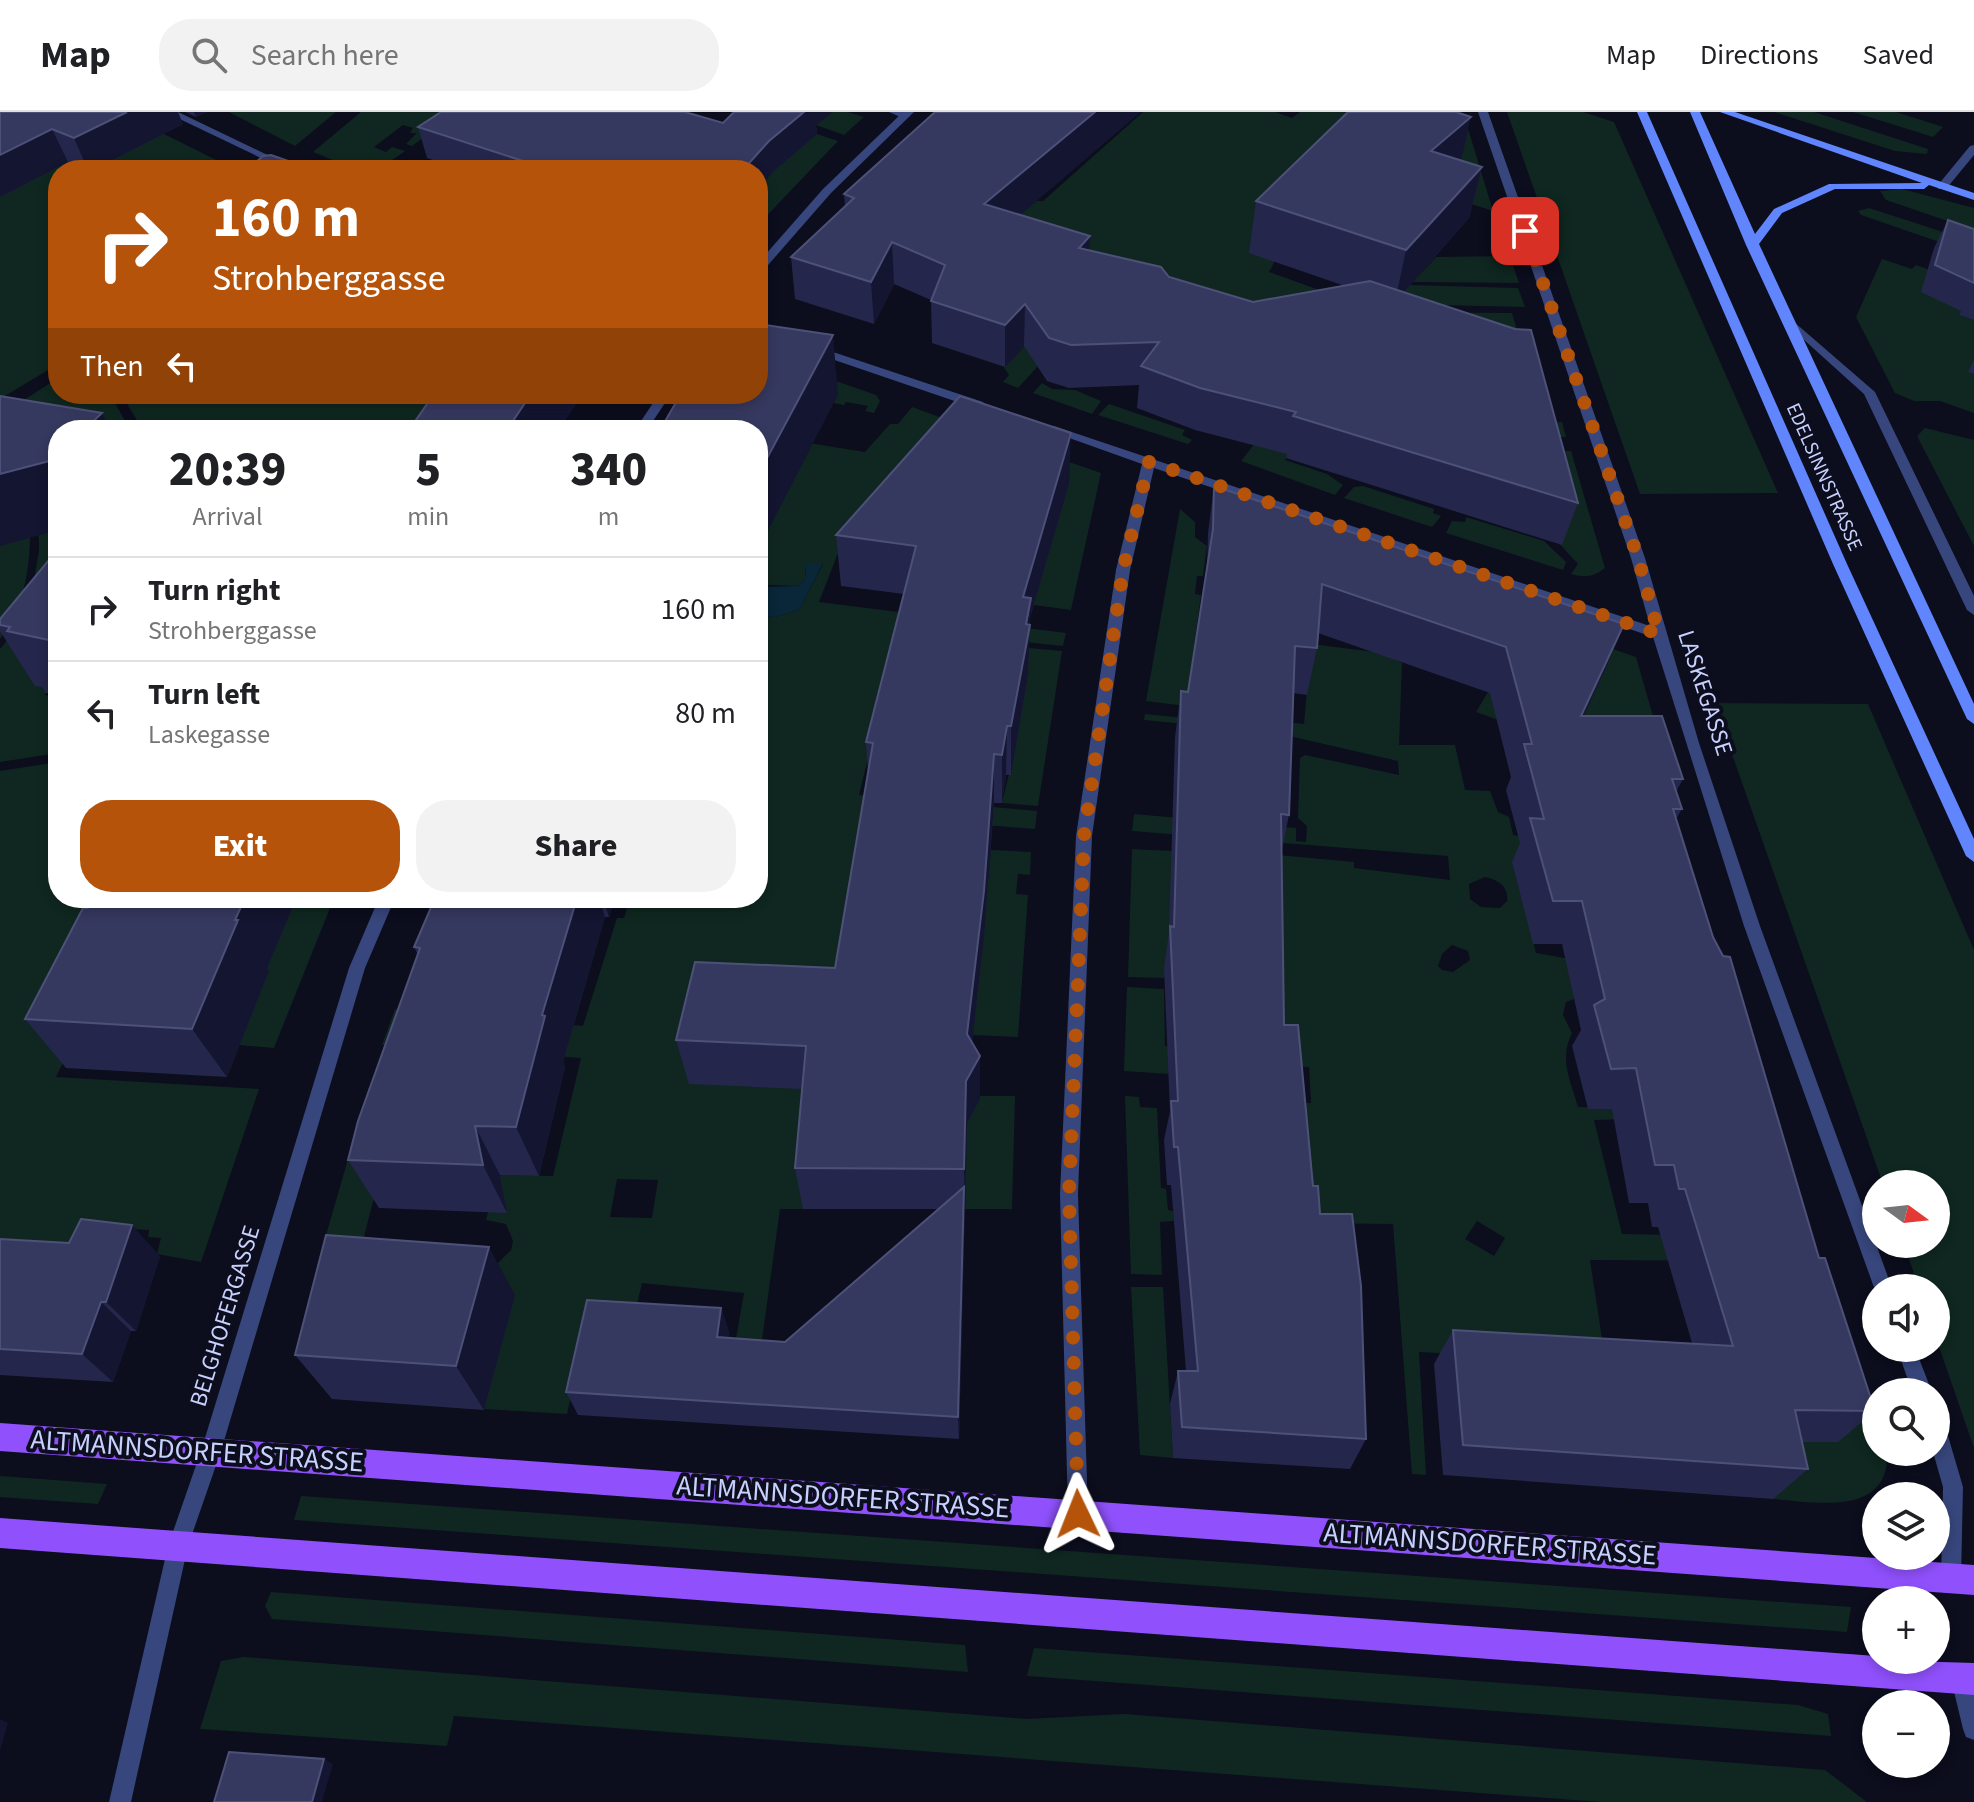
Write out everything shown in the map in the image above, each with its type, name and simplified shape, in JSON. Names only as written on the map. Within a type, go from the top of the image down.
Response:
[{"type":"main road","name":"EDELSINNSTRASSE","points":[[1642,112],[1840,564],[1974,856]]},
{"type":"main road","name":"EDELSINNSTRASSE","points":[[1695,112],[1752,245],[1974,719]]},
{"type":"main road","points":[[1725,112],[1974,197]]},
{"type":"main road","points":[[1752,245],[1778,211],[1833,186],[1942,187]]},
{"type":"main road","name":"ALTMANNSDORFER STRASSE","points":[[0,1437],[1963,1579]]},
{"type":"main road","points":[[3,1536],[178,1546],[1968,1679]]},
{"type":"street","points":[[170,112],[273,160]]},
{"type":"street","name":"LASKEGASSE","points":[[1483,112],[1638,558],[1659,634],[1784,1022],[1878,1274]]},
{"type":"street","points":[[768,259],[827,191],[903,113]]},
{"type":"street","points":[[1942,187],[1974,148]]},
{"type":"street","name":"EDELSINNSTRASSE","points":[[1786,318],[1869,392],[1974,610]]},
{"type":"street","points":[[803,346],[999,412]]},
{"type":"street","points":[[1044,427],[1659,634]]},
{"type":"street","points":[[1078,1514],[1069,1194],[1084,836],[1123,570],[1149,462]]},
{"type":"street","name":"BELGHOFERGASSE","points":[[120,1802],[178,1546],[211,1451],[357,968],[383,908]]},
{"type":"street","points":[[1947,1466],[1953,1487],[1963,1579]]},
{"type":"street","points":[[1968,1679],[1974,1729]]},
{"type":"green space","points":[[120,112],[216,160],[48,160],[48,370],[0,399],[0,123]]},
{"type":"green space","points":[[229,112],[336,112],[295,146]]},
{"type":"green space","points":[[361,112],[458,112],[412,146],[406,144],[417,133],[410,133],[413,128],[403,125],[374,147],[386,152],[392,147],[405,151],[392,160],[333,160],[313,152]]},
{"type":"green space","points":[[779,112],[848,112],[864,117],[844,135]]},
{"type":"green space","points":[[1143,112],[1275,112],[1292,118],[1300,112],[1463,112],[1493,211],[1330,158],[1269,272],[1380,312],[1512,313],[1529,370],[1532,423],[1562,422],[1566,437],[1461,437],[1316,413],[1285,460],[1327,474],[1343,485],[1335,495],[1241,461],[1315,366],[1101,297],[1018,388],[1003,382],[1009,375],[1004,368],[1087,279],[857,197],[1043,201]]},
{"type":"green space","points":[[1507,112],[1583,112],[1614,122],[1778,493],[1640,494]]},
{"type":"green space","points":[[1774,112],[1814,112],[1928,149],[1927,154],[1895,151]]},
{"type":"green space","points":[[1853,112],[1896,112],[1943,127],[1933,137]]},
{"type":"green space","points":[[817,134],[838,141],[768,214],[768,175]]},
{"type":"green space","points":[[1902,189],[1974,208],[1974,230],[1886,200],[1880,191]]},
{"type":"green space","points":[[1869,208],[1974,242],[1974,254],[1861,215],[1858,211]]},
{"type":"green space","points":[[1510,256],[1519,283],[1413,282],[1436,257]]},
{"type":"green space","points":[[1882,259],[1912,269],[1916,265],[1930,270],[1963,309],[1959,315],[1974,320],[1974,413],[1940,401],[1914,401],[1895,393],[1856,317]]},
{"type":"green space","points":[[1408,285],[1518,288],[1525,307],[1393,304]]},
{"type":"green space","points":[[819,375],[876,395],[880,401],[874,413],[865,411],[868,406],[807,398]]},
{"type":"green space","points":[[1042,383],[1052,389],[1075,390],[1101,401],[1092,414],[1033,393]]},
{"type":"green space","points":[[48,384],[48,404],[116,404],[124,420],[48,420],[48,422],[21,402]]},
{"type":"green space","points":[[127,404],[450,404],[442,420],[137,420]]},
{"type":"green space","points":[[1109,404],[1185,430],[1182,435],[1192,440],[1188,444],[1098,415]]},
{"type":"green space","points":[[912,407],[964,426],[838,553],[819,602],[1066,633],[1063,646],[900,629],[859,795],[1037,811],[1035,829],[874,816],[868,1083],[811,1114],[803,1209],[780,1209],[758,1369],[731,1367],[744,1293],[642,1283],[637,1304],[588,1319],[567,1414],[484,1409],[515,1294],[470,1291],[511,1250],[513,1241],[506,1224],[486,1220],[498,1175],[553,1176],[581,1058],[382,1045],[395,1009],[583,1026],[617,918],[624,918],[627,908],[768,908],[768,617],[799,610],[823,564],[805,569],[805,579],[799,586],[768,585],[768,529],[809,443],[865,452],[890,424],[898,424]],"holes":[[[617,1179],[658,1180],[652,1218],[610,1217]]]},
{"type":"green space","points":[[1925,428],[1974,440],[1974,546],[1917,436]]},
{"type":"green space","points":[[976,430],[1101,473],[1071,610],[1034,605]]},
{"type":"green space","points":[[1542,451],[1571,451],[1605,568],[1597,573],[1589,576],[1571,574],[1578,564],[1557,541]]},
{"type":"green space","points":[[1363,486],[1434,509],[1433,513],[1441,516],[1432,527],[1344,498],[1354,487]]},
{"type":"green space","points":[[1180,509],[1195,522],[1195,537],[1207,546],[1203,576],[1197,576],[1195,594],[1201,595],[1186,706],[1146,701]]},
{"type":"green space","points":[[48,516],[48,669],[35,685],[48,688],[45,695],[48,695],[48,755],[0,762],[0,649],[15,631],[32,593],[39,550],[38,519]]},
{"type":"green space","points":[[1466,517],[1544,541],[1566,562],[1563,570],[1446,533],[1452,521],[1465,522]]},
{"type":"green space","points":[[30,521],[25,583],[16,612],[0,639],[0,546]]},
{"type":"green space","points":[[1509,613],[1636,657],[1657,730],[1512,725],[1476,712],[1488,692],[1579,725],[1604,671],[1497,634]]},
{"type":"green space","points":[[1311,644],[1383,653],[1402,663],[1399,745],[1455,745],[1465,790],[1490,791],[1498,812],[1509,817],[1513,835],[1520,836],[1524,853],[1518,884],[1536,953],[1570,959],[1603,999],[1566,1002],[1563,1015],[1572,1033],[1566,1061],[1578,1107],[1628,1108],[1631,1119],[1594,1120],[1622,1234],[1769,1237],[1776,1261],[1590,1260],[1603,1345],[1659,1364],[1419,1352],[1426,1475],[1412,1474],[1393,1224],[1305,1223],[1262,1101],[1311,1103],[1309,1067],[1261,1065],[1261,1080],[1124,1071],[1127,987],[1164,989],[1165,1046],[1264,1050],[1278,855],[1354,862],[1354,868],[1450,880],[1448,856],[1132,831],[1134,814],[1296,828],[1296,841],[1306,842],[1307,826],[1298,818],[1300,758],[1305,755],[1399,775],[1398,761],[1276,733],[1144,720],[1145,714],[1235,723],[1237,716],[1304,724]],"holes":[[[1485,877],[1498,882],[1506,891],[1507,901],[1500,908],[1481,907],[1470,899],[1469,884]],[[1452,945],[1468,951],[1470,960],[1453,972],[1442,970],[1438,966],[1442,954]],[[1477,1221],[1505,1238],[1494,1256],[1465,1239]]]},
{"type":"green space","points":[[1029,648],[1062,651],[1038,806],[1002,803],[1015,749]]},
{"type":"green space","points":[[1714,703],[1868,704],[1974,950],[1974,1448],[1944,1362],[1950,1362],[1950,1274],[1914,1274],[1909,1258],[1950,1258],[1950,1170],[1878,1170]]},
{"type":"green space","points":[[48,764],[48,908],[139,908],[56,1077],[259,1089],[201,1262],[157,1254],[161,1238],[148,1237],[149,1230],[128,1229],[0,1267],[0,771]]},
{"type":"green space","points":[[1132,849],[1172,851],[1169,970],[1164,978],[1128,977]]},
{"type":"green space","points":[[991,850],[1031,852],[1030,875],[1018,874],[1016,894],[1028,895],[1018,1037],[973,1035]]},
{"type":"green space","points":[[288,908],[330,908],[274,1048],[239,1045],[260,970]]},
{"type":"green space","points":[[369,1087],[402,1088],[357,1264],[317,1266]]},
{"type":"green space","points":[[978,1096],[1015,1096],[1012,1209],[965,1209],[967,1113]]},
{"type":"green space","points":[[1125,1096],[1139,1097],[1140,1107],[1157,1108],[1161,1188],[1166,1189],[1168,1210],[1173,1211],[1174,1221],[1160,1222],[1162,1275],[1131,1274]]},
{"type":"green space","points":[[1131,1287],[1163,1287],[1173,1458],[1140,1455]]},
{"type":"green space","points":[[1862,1384],[1862,1466],[1886,1466],[1885,1473],[1880,1482],[1862,1482],[1862,1497],[1847,1501],[1828,1503],[1773,1499],[1761,1441]]},
{"type":"green space","points":[[0,1476],[107,1484],[98,1504],[0,1497]]},
{"type":"green space","points":[[301,1496],[1851,1607],[1847,1632],[294,1520]]},
{"type":"green space","points":[[271,1592],[965,1645],[968,1672],[272,1619],[265,1606]]},
{"type":"green space","points":[[1034,1648],[1798,1705],[1828,1714],[1831,1736],[1027,1676]]},
{"type":"green space","points":[[244,1657],[1027,1719],[1125,1714],[1825,1770],[1867,1802],[1600,1802],[454,1716],[447,1746],[200,1729],[221,1661]]},
{"type":"water","points":[[823,563],[799,610],[768,617],[768,587],[799,586],[805,579],[806,564]]},
{"type":"building","points":[[0,112],[127,112],[74,138],[52,129],[0,155]]},
{"type":"building","points":[[441,112],[685,112],[723,123],[734,112],[804,112],[769,141],[752,160],[520,160],[418,127]]},
{"type":"building","points":[[935,112],[1095,112],[984,204],[1090,236],[1079,248],[1161,267],[1169,277],[1253,302],[1370,281],[1515,329],[1531,330],[1578,503],[1293,416],[1296,412],[1200,388],[1141,366],[1159,342],[1071,345],[1049,338],[1025,304],[1005,325],[931,301],[945,265],[892,242],[871,282],[791,257],[854,198],[844,194]]},
{"type":"building","points":[[1348,112],[1456,112],[1471,117],[1431,151],[1482,167],[1406,250],[1256,201]]},
{"type":"building","points":[[271,155],[285,160],[258,160]]},
{"type":"building","points":[[1948,220],[1974,229],[1974,283],[1935,265]]},
{"type":"building","points":[[768,325],[833,335],[768,456],[768,420],[666,420],[675,404],[768,404]]},
{"type":"building","points":[[0,396],[102,413],[95,420],[48,420],[48,461],[0,474]]},
{"type":"building","points":[[960,396],[1071,433],[1023,597],[1031,598],[1026,624],[1030,625],[1011,726],[1007,726],[1002,755],[994,754],[984,891],[967,1034],[980,1056],[966,1081],[964,1169],[795,1168],[806,1046],[676,1040],[695,962],[835,968],[873,743],[866,742],[916,546],[836,535]]},
{"type":"building","points":[[427,404],[524,404],[514,420],[416,420]]},
{"type":"building","points":[[1214,486],[1624,624],[1581,716],[1662,716],[1683,779],[1672,779],[1682,809],[1673,809],[1713,937],[1723,956],[1730,957],[1819,1258],[1825,1258],[1864,1378],[1862,1411],[1795,1410],[1808,1469],[1463,1445],[1453,1330],[1733,1346],[1685,1189],[1679,1189],[1674,1165],[1655,1165],[1636,1068],[1611,1069],[1594,1005],[1605,999],[1582,901],[1553,901],[1530,818],[1544,819],[1524,744],[1532,744],[1506,647],[1322,584],[1317,648],[1295,646],[1289,815],[1281,814],[1284,1025],[1298,1025],[1313,1186],[1318,1186],[1320,1214],[1352,1214],[1361,1286],[1366,1439],[1182,1427],[1178,1371],[1198,1371],[1171,1101],[1178,1101],[1170,926],[1174,927],[1181,691],[1188,692],[1213,529]]},
{"type":"building","points":[[48,561],[48,640],[7,631],[10,627],[0,625],[0,619]]},
{"type":"building","points":[[83,908],[240,908],[192,1029],[25,1019]]},
{"type":"building","points":[[431,908],[574,908],[542,1015],[545,1016],[516,1127],[475,1126],[483,1165],[348,1160],[358,1121],[420,948],[414,947]]},
{"type":"building","points":[[964,1187],[958,1417],[566,1392],[587,1300],[721,1308],[717,1337],[785,1342]]},
{"type":"building","points":[[81,1219],[132,1225],[106,1302],[101,1302],[82,1354],[0,1349],[0,1239],[69,1243]]},
{"type":"building","points":[[326,1235],[489,1247],[456,1366],[295,1355]]},
{"type":"building","points":[[229,1752],[324,1759],[312,1802],[214,1802]]},
{"type":"route","points":[[1078,1514],[1069,1194],[1084,836],[1123,570],[1149,462],[1659,634],[1638,558],[1525,231]]}]
